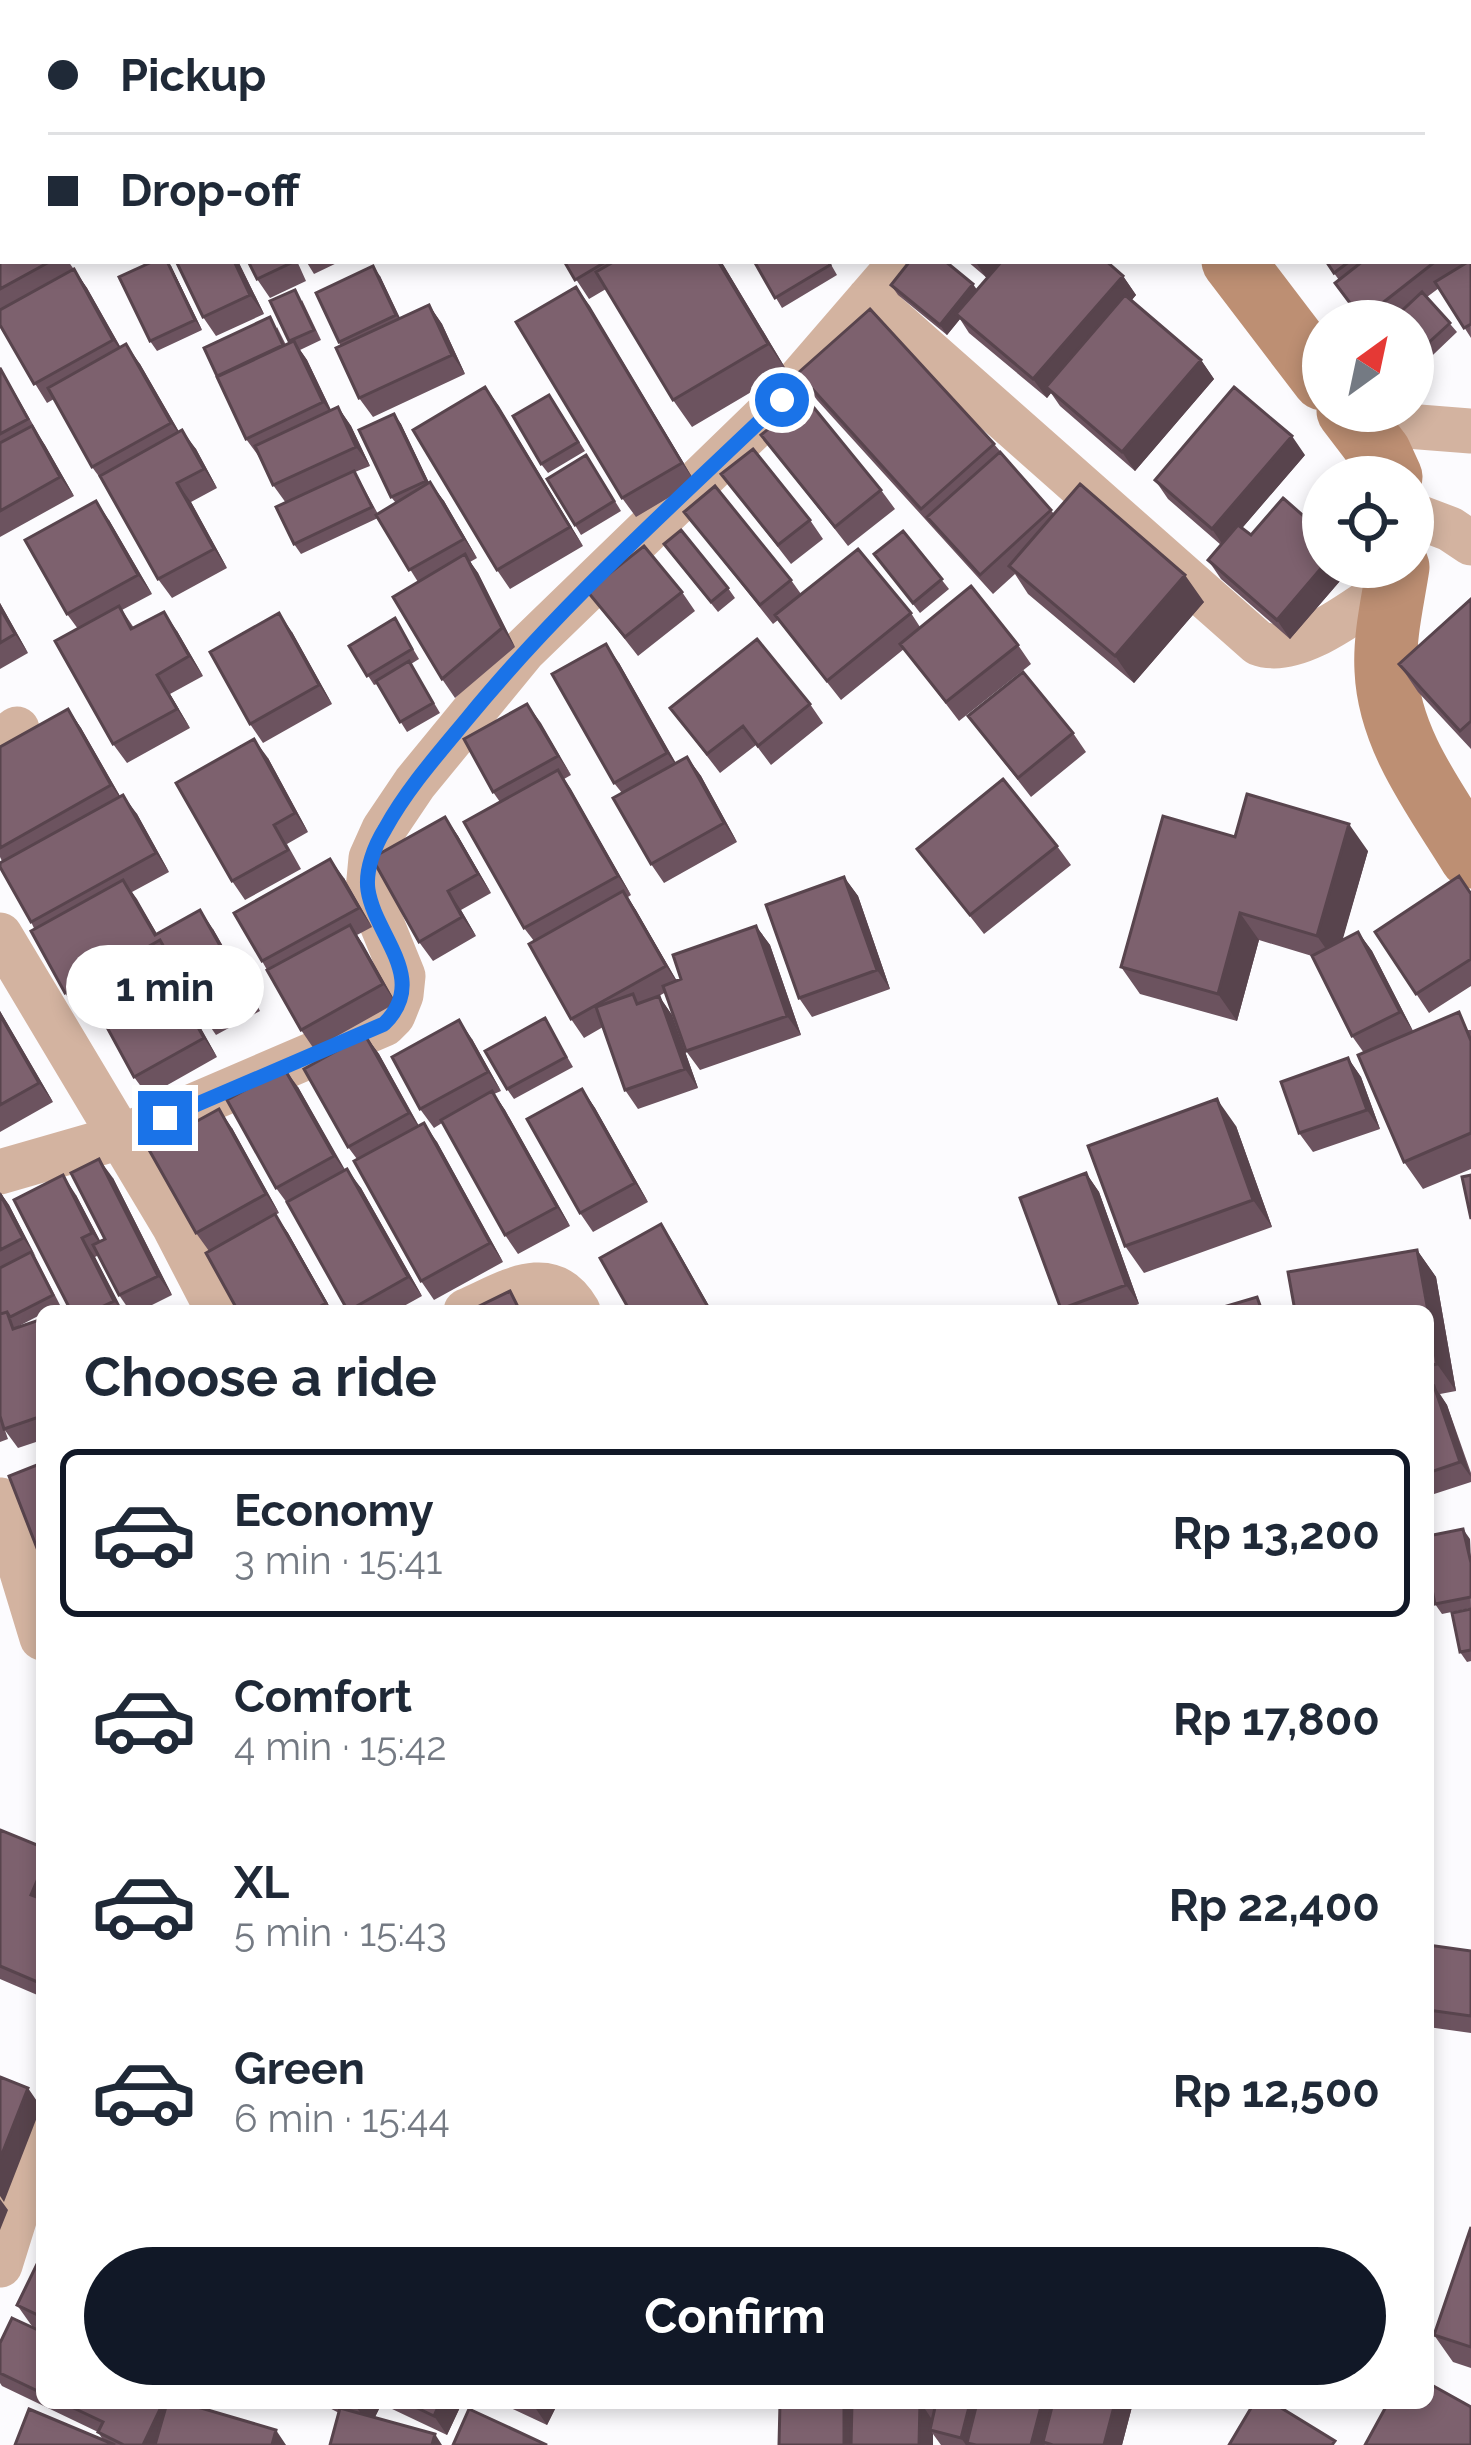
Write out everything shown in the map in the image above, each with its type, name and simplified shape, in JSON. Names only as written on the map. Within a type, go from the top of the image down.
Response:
[{"type":"street","points":[[0,1172],[121,1137],[384,1024],[393,1015],[403,976],[368,890],[371,858],[415,783],[524,650],[782,400],[899,264]]},
{"type":"street","points":[[1235,264],[1302,352]]},
{"type":"street","points":[[869,299],[1258,643],[1279,647],[1306,640],[1379,588]]},
{"type":"street","points":[[1434,423],[1471,431]]},
{"type":"street","points":[[1434,523],[1471,543]]},
{"type":"street","points":[[1395,588],[1386,670],[1398,723],[1410,757],[1471,857]]},
{"type":"street","points":[[0,935],[175,1226],[215,1305]]},
{"type":"street","points":[[480,1305],[535,1282],[557,1286],[573,1305]]},
{"type":"street","points":[[36,1476],[2,1487],[0,1498],[36,1618]]},
{"type":"street","points":[[0,2265],[36,2149]]},
{"type":"building","points":[[0,264],[46,264],[0,289]]},
{"type":"building","points":[[147,264],[168,264],[195,320],[150,341],[119,277]]},
{"type":"building","points":[[177,264],[235,264],[250,295],[203,317]]},
{"type":"building","points":[[250,264],[289,264],[257,279]]},
{"type":"building","points":[[566,264],[602,264],[575,280]]},
{"type":"building","points":[[610,264],[720,264],[768,344],[673,400],[596,272]]},
{"type":"building","points":[[756,264],[830,264],[830,265],[775,298]]},
{"type":"building","points":[[908,264],[949,264],[973,284],[940,325],[891,285]]},
{"type":"building","points":[[999,264],[1109,264],[1123,276],[1033,379],[956,314]]},
{"type":"building","points":[[1359,264],[1432,264],[1386,300],[1348,300],[1335,283]]},
{"type":"building","points":[[1471,264],[1471,324],[1464,328],[1435,282]]},
{"type":"building","points":[[373,266],[396,315],[339,342],[316,293]]},
{"type":"building","points":[[74,269],[113,340],[34,384],[0,325],[0,310]]},
{"type":"building","points":[[576,287],[682,463],[622,498],[516,322]]},
{"type":"building","points":[[295,290],[314,330],[289,341],[270,301]]},
{"type":"building","points":[[1125,295],[1201,360],[1122,452],[1046,387]]},
{"type":"building","points":[[429,305],[452,355],[359,398],[336,348]]},
{"type":"building","points":[[1434,305],[1450,323],[1434,338]]},
{"type":"building","points":[[870,309],[994,444],[921,509],[798,373]]},
{"type":"building","points":[[270,317],[283,345],[217,376],[204,348]]},
{"type":"building","points":[[294,341],[323,402],[246,439],[217,377]]},
{"type":"building","points":[[126,344],[171,423],[92,467],[48,388]]},
{"type":"building","points":[[0,368],[28,419],[0,434]]},
{"type":"building","points":[[485,387],[570,527],[497,570],[413,430]]},
{"type":"building","points":[[1234,387],[1292,436],[1212,529],[1155,480]]},
{"type":"building","points":[[549,395],[578,442],[541,464],[513,416]]},
{"type":"building","points":[[806,398],[881,490],[835,527],[761,435]]},
{"type":"building","points":[[338,407],[356,447],[273,485],[255,446]]},
{"type":"building","points":[[394,414],[426,481],[391,497],[359,430]]},
{"type":"building","points":[[32,426],[60,477],[0,511],[0,443]]},
{"type":"building","points":[[182,430],[204,469],[177,483],[214,549],[158,579],[100,476]]},
{"type":"building","points":[[753,449],[810,520],[778,545],[721,474]]},
{"type":"building","points":[[1000,452],[1051,510],[980,575],[927,517]]},
{"type":"building","points":[[586,455],[614,501],[575,525],[547,479]]},
{"type":"building","points":[[354,471],[372,507],[294,544],[276,507]]},
{"type":"building","points":[[430,482],[464,539],[409,570],[376,515]]},
{"type":"building","points":[[1080,484],[1185,575],[1115,656],[1009,566]]},
{"type":"building","points":[[715,486],[791,580],[760,605],[684,512]]},
{"type":"building","points":[[1283,498],[1302,515],[1304,588],[1277,620],[1208,560],[1238,525],[1251,535]]},
{"type":"building","points":[[96,501],[138,575],[67,614],[25,540]]},
{"type":"building","points":[[681,530],[728,588],[711,602],[664,544]]},
{"type":"building","points":[[903,531],[942,579],[913,603],[874,554]]},
{"type":"building","points":[[644,546],[682,592],[625,637],[587,591]]},
{"type":"building","points":[[858,549],[911,613],[827,681],[775,615]]},
{"type":"building","points":[[465,554],[502,628],[442,679],[393,597]]},
{"type":"building","points":[[971,586],[1018,645],[946,702],[900,644]]},
{"type":"building","points":[[1471,599],[1471,721],[1460,731],[1399,664]]},
{"type":"building","points":[[119,606],[131,629],[164,612],[189,656],[157,675],[177,709],[113,744],[55,641]]},
{"type":"building","points":[[0,608],[15,634],[0,643]]},
{"type":"building","points":[[279,613],[319,685],[250,724],[210,652]]},
{"type":"building","points":[[395,618],[412,649],[367,676],[349,646]]},
{"type":"building","points":[[757,639],[810,704],[758,746],[743,726],[707,754],[670,708]]},
{"type":"building","points":[[606,644],[667,753],[614,783],[552,674]]},
{"type":"building","points":[[409,661],[433,703],[400,722],[376,681]]},
{"type":"building","points":[[1023,672],[1073,733],[1018,778],[968,716]]},
{"type":"building","points":[[527,704],[558,756],[493,792],[464,739]]},
{"type":"building","points":[[68,709],[111,785],[0,848],[0,747]]},
{"type":"building","points":[[254,739],[295,813],[274,825],[288,850],[232,881],[176,783]]},
{"type":"building","points":[[687,757],[724,823],[651,864],[613,798]]},
{"type":"building","points":[[558,770],[618,876],[524,928],[464,822]]},
{"type":"building","points":[[1003,779],[1057,846],[970,915],[917,849]]},
{"type":"building","points":[[1247,794],[1349,824],[1317,936],[1240,913],[1218,994],[1121,967],[1163,816],[1235,837]]},
{"type":"building","points":[[123,795],[156,853],[31,922],[0,863]]},
{"type":"building","points":[[445,817],[478,874],[448,891],[462,917],[419,942],[372,858]]},
{"type":"building","points":[[330,859],[359,908],[262,961],[234,913]]},
{"type":"building","points":[[1459,876],[1471,894],[1471,959],[1416,994],[1375,932]]},
{"type":"building","points":[[844,877],[877,970],[799,998],[766,905]]},
{"type":"building","points":[[123,880],[155,935],[200,910],[246,992],[203,1016],[160,940],[65,993],[31,931]]},
{"type":"building","points":[[623,891],[666,966],[571,1019],[529,944]]},
{"type":"building","points":[[350,925],[383,984],[301,1030],[267,970]]},
{"type":"building","points":[[756,926],[787,1016],[686,1051],[663,986],[681,979],[673,955]]},
{"type":"building","points":[[1358,932],[1400,1012],[1352,1036],[1312,956]]},
{"type":"building","points":[[159,958],[204,1038],[134,1077],[90,996]]},
{"type":"building","points":[[633,994],[637,1004],[659,996],[685,1069],[625,1090],[596,1007]]},
{"type":"building","points":[[1459,1012],[1471,1041],[1471,1133],[1404,1162],[1358,1055]]},
{"type":"building","points":[[0,1015],[39,1083],[0,1105]]},
{"type":"building","points":[[545,1018],[566,1057],[507,1089],[485,1051]]},
{"type":"building","points":[[459,1020],[488,1072],[420,1109],[392,1057]]},
{"type":"building","points":[[365,1035],[409,1113],[348,1147],[304,1069]]},
{"type":"building","points":[[1348,1058],[1367,1110],[1299,1133],[1281,1082]]},
{"type":"building","points":[[284,1068],[334,1156],[276,1188],[227,1100]]},
{"type":"building","points":[[582,1089],[635,1183],[580,1213],[527,1119]]},
{"type":"building","points":[[492,1091],[557,1207],[505,1235],[441,1120]]},
{"type":"building","points":[[1217,1099],[1253,1200],[1125,1246],[1088,1146]]},
{"type":"building","points":[[219,1109],[266,1194],[196,1233],[148,1148]]},
{"type":"building","points":[[424,1123],[490,1243],[421,1281],[354,1161]]},
{"type":"building","points":[[99,1159],[158,1276],[119,1295],[93,1245],[105,1239],[71,1173]]},
{"type":"building","points":[[347,1169],[408,1277],[359,1305],[345,1305],[287,1202]]},
{"type":"building","points":[[1086,1173],[1126,1285],[1060,1305],[1020,1198]]},
{"type":"building","points":[[63,1175],[92,1233],[82,1238],[114,1301],[68,1305],[14,1200]]},
{"type":"building","points":[[1471,1175],[1471,1219],[1462,1177]]},
{"type":"building","points":[[0,1194],[23,1238],[0,1250]]},
{"type":"building","points":[[275,1214],[326,1303],[235,1305],[206,1253]]},
{"type":"building","points":[[661,1224],[707,1305],[627,1305],[600,1258]]},
{"type":"building","points":[[1417,1250],[1427,1305],[1294,1305],[1288,1272]]},
{"type":"building","points":[[31,1252],[53,1295],[10,1317],[7,1312],[0,1314],[0,1268]]},
{"type":"building","points":[[510,1291],[517,1305],[481,1305]]},
{"type":"building","points":[[1257,1297],[1260,1305],[1230,1305]]},
{"type":"building","points":[[7,1312],[13,1329],[36,1321],[36,1418],[4,1429],[0,1416],[0,1314]]},
{"type":"building","points":[[1434,1386],[1460,1462],[1434,1471]]},
{"type":"building","points":[[36,1465],[36,1546],[9,1476]]},
{"type":"building","points":[[1463,1529],[1471,1563],[1471,1597],[1435,1604],[1434,1535]]},
{"type":"building","points":[[1471,1609],[1471,1650],[1460,1652],[1452,1613]]},
{"type":"building","points":[[0,1830],[36,1845],[36,1883],[31,1895],[36,1897],[36,1981],[0,1966]]},
{"type":"building","points":[[1434,1946],[1471,1951],[1471,2016],[1434,2011]]},
{"type":"building","points":[[0,2077],[28,2088],[0,2159]]},
{"type":"building","points":[[1471,2227],[1471,2347],[1434,2335]]},
{"type":"building","points":[[36,2266],[36,2314],[17,2305]]},
{"type":"building","points":[[12,2318],[36,2329],[36,2390],[0,2373],[0,2343]]},
{"type":"building","points":[[1434,2386],[1471,2407],[1471,2445],[1365,2445],[1385,2409],[1434,2409]]},
{"type":"building","points":[[29,2409],[115,2445],[15,2445]]},
{"type":"building","points":[[76,2409],[160,2409],[143,2445],[124,2445],[98,2432],[103,2422]]},
{"type":"building","points":[[165,2409],[204,2409],[276,2430],[272,2445],[155,2445]]},
{"type":"building","points":[[340,2409],[435,2434],[432,2445],[330,2445]]},
{"type":"building","points":[[469,2409],[547,2445],[453,2445]]},
{"type":"building","points":[[780,2409],[844,2409],[844,2445],[779,2445]]},
{"type":"building","points":[[852,2409],[920,2409],[919,2445],[851,2445]]},
{"type":"building","points":[[935,2409],[968,2409],[961,2438],[930,2430]]},
{"type":"building","points":[[976,2409],[1040,2409],[1031,2445],[967,2443]]},
{"type":"building","points":[[1051,2409],[1113,2409],[1104,2445],[1043,2442]]},
{"type":"building","points":[[1250,2409],[1283,2409],[1335,2441],[1332,2445],[1229,2445]]},
{"type":"route","points":[[165,1118],[384,1024],[393,1015],[403,976],[368,890],[371,858],[384,830],[415,783],[524,650],[782,400]]}]
